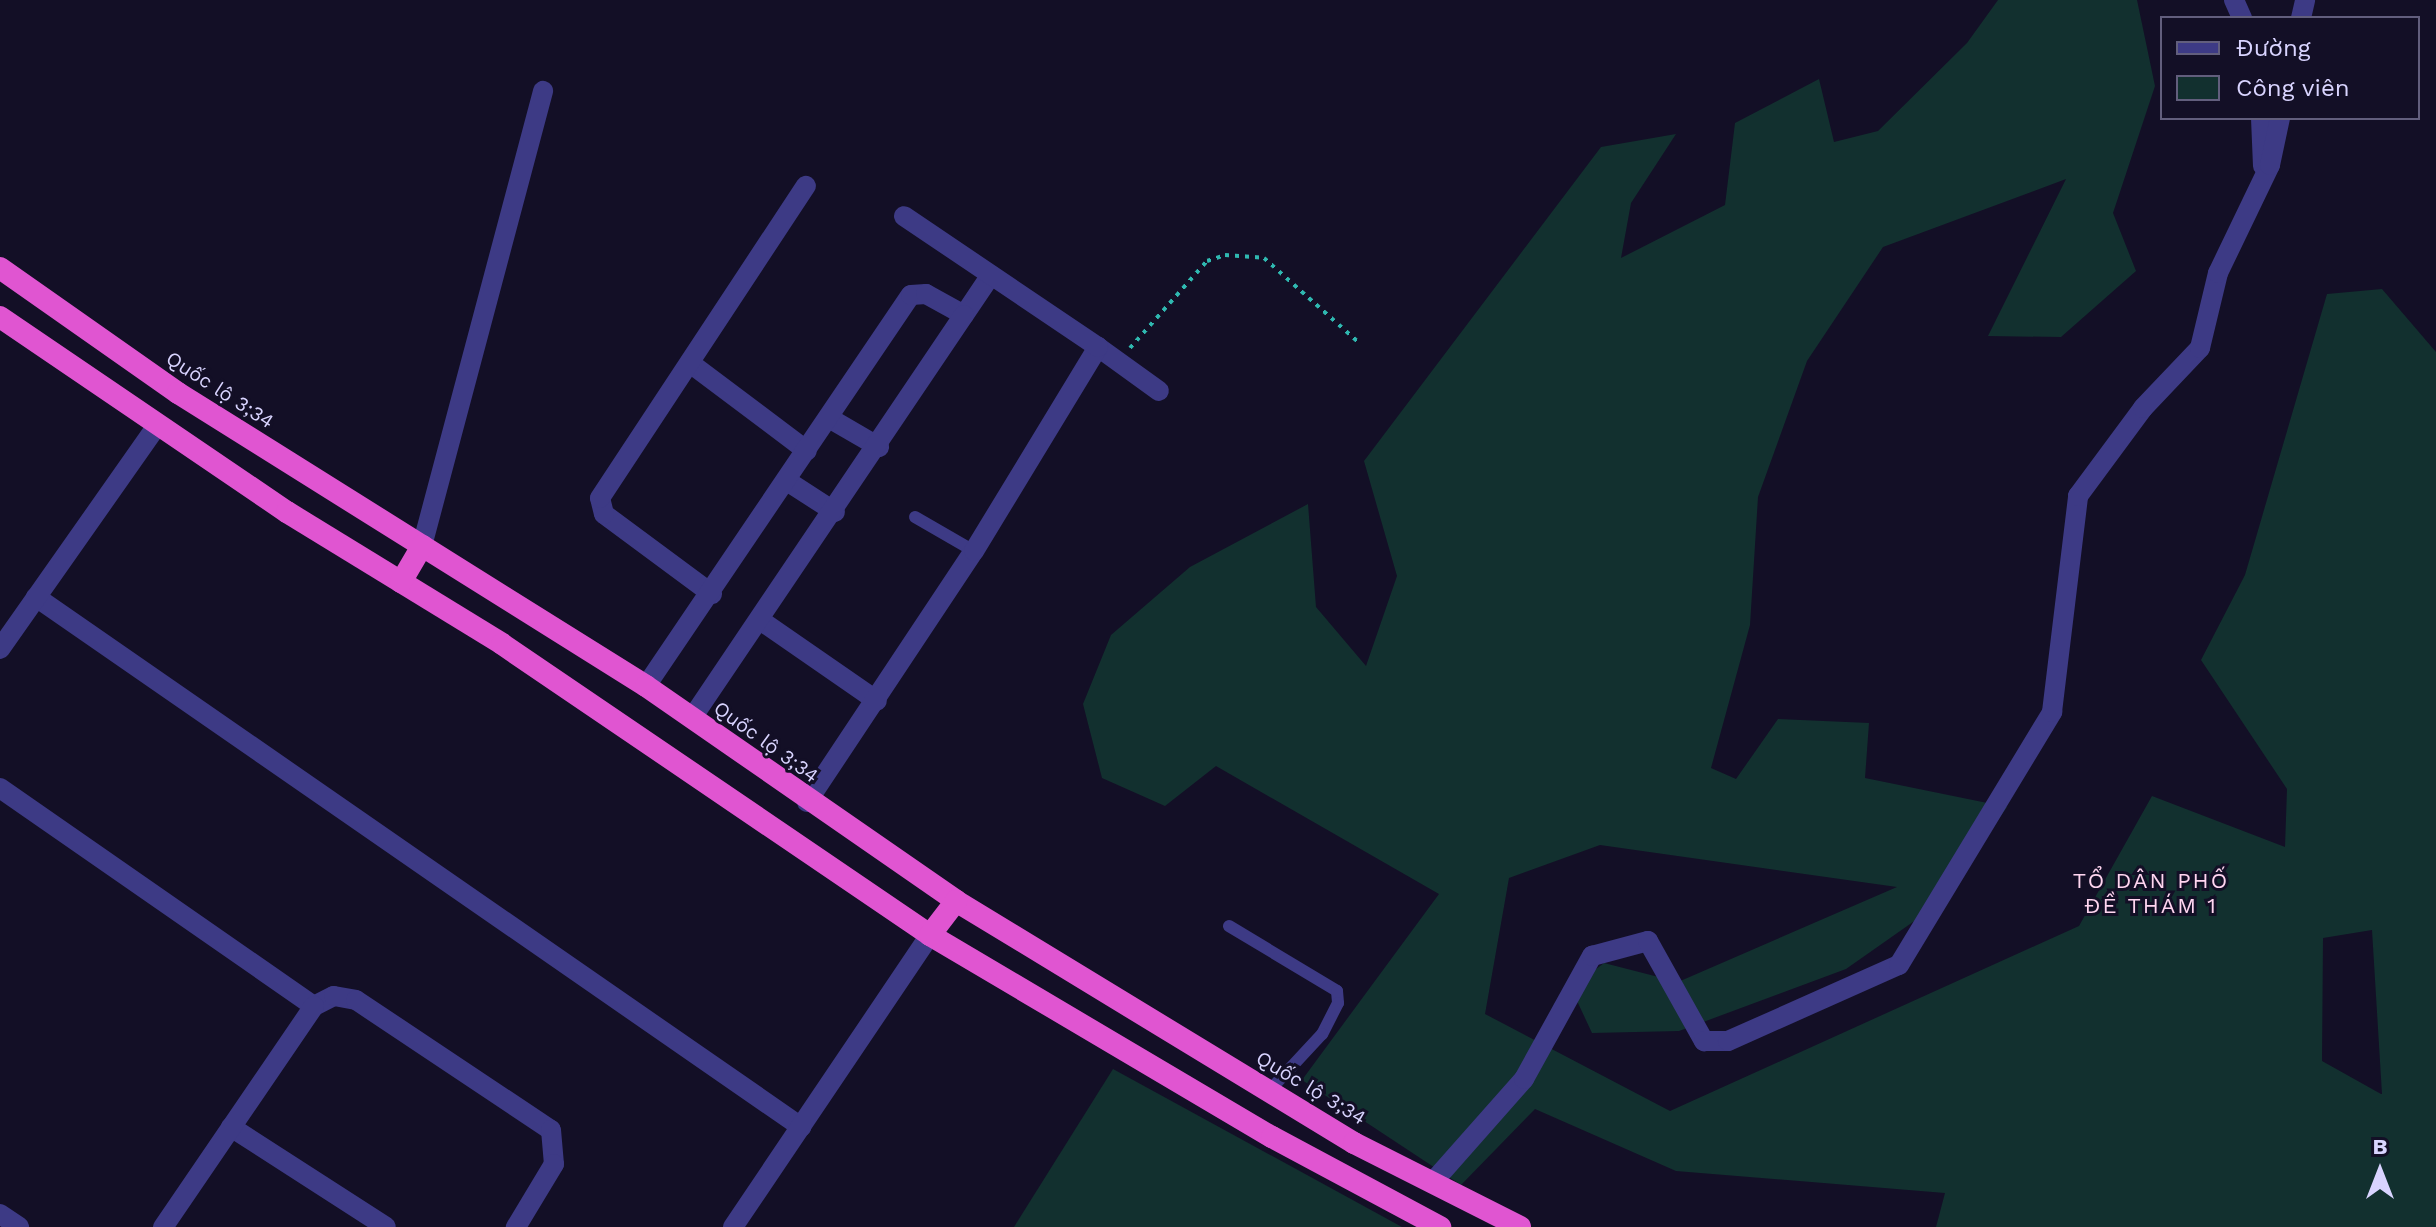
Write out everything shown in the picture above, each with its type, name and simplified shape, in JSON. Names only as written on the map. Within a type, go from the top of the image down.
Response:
[{"type":"highway","name":"Quốc lộ 3;34","points":[[3,273],[178,393],[646,686],[807,802],[956,901],[1270,1090],[1432,1183],[1520,1227]]},
{"type":"highway","points":[[0,317],[158,424],[502,644],[930,935],[1272,1137],[1440,1227]]},
{"type":"highway","points":[[401,582],[422,546]]},
{"type":"highway","points":[[930,935],[956,901]]},
{"type":"highway","points":[[1432,1183],[1483,1227]]},
{"type":"highway","points":[[1411,1211],[1430,1227]]},
{"type":"street","points":[[422,546],[543,91]]},
{"type":"street","points":[[2261,120],[2264,176]]},
{"type":"street","points":[[1432,1183],[1524,1079],[1592,956],[1648,941],[1704,1041],[1728,1041],[1899,965],[2052,712],[2078,496],[2143,408],[2200,348],[2218,273],[2264,176],[2279,120]]},
{"type":"street","points":[[712,594],[604,514],[600,504],[602,492],[806,186]]},
{"type":"street","points":[[904,216],[1159,391]]},
{"type":"street","points":[[692,718],[879,447],[991,275]]},
{"type":"street","points":[[646,686],[712,594],[911,295],[926,294],[964,315]]},
{"type":"street","points":[[807,802],[974,551],[1098,347]]},
{"type":"street","points":[[690,363],[807,451]]},
{"type":"street","points":[[829,418],[879,447]]},
{"type":"street","points":[[0,649],[158,424]]},
{"type":"street","points":[[787,481],[835,512]]},
{"type":"street","points":[[36,597],[801,1127]]},
{"type":"street","points":[[760,620],[877,701]]},
{"type":"street","points":[[0,788],[314,1006]]},
{"type":"street","points":[[733,1227],[930,935]]},
{"type":"street","points":[[163,1227],[314,1006],[334,996],[356,1000],[551,1130],[554,1164],[516,1227]]},
{"type":"street","points":[[231,1127],[386,1227]]},
{"type":"street","points":[[0,1214],[19,1227]]},
{"type":"lane","points":[[915,517],[974,551]]},
{"type":"lane","points":[[1229,926],[1337,991],[1338,1003],[1322,1034],[1270,1090]]},
{"type":"path","points":[[1118,361],[1207,261],[1225,255],[1264,258],[1357,341]]},
{"type":"green space","points":[[1998,0],[2137,0],[2155,86],[2113,213],[2136,271],[2061,337],[1988,336],[2066,179],[1883,247],[1807,361],[1758,497],[1750,625],[1711,768],[1736,779],[1778,719],[1869,723],[1865,778],[2007,807],[1940,903],[1846,969],[1679,1031],[1592,1033],[1571,988],[1604,963],[1678,982],[1897,887],[1600,845],[1509,878],[1485,1014],[1670,1111],[2079,926],[2152,796],[2285,847],[2287,789],[2201,660],[2245,575],[2327,294],[2382,289],[2436,352],[2436,1227],[1936,1227],[1945,1193],[1676,1171],[1535,1109],[1461,1185],[1302,1080],[1439,894],[1216,766],[1165,806],[1102,778],[1083,704],[1111,635],[1190,567],[1308,504],[1316,607],[1366,666],[1397,576],[1364,461],[1601,147],[1676,134],[1631,203],[1621,258],[1725,205],[1735,123],[1819,79],[1834,142],[1878,131],[1967,43]],"holes":[[[2372,930],[2382,1094],[2322,1061],[2323,938]]]},
{"type":"green space","points":[[1113,1069],[1402,1227],[1014,1227]]},
{"type":"district","name":"TỔ DÂN PHỐ ĐỀ THÁM 1","points":[[2151,892]]}]
